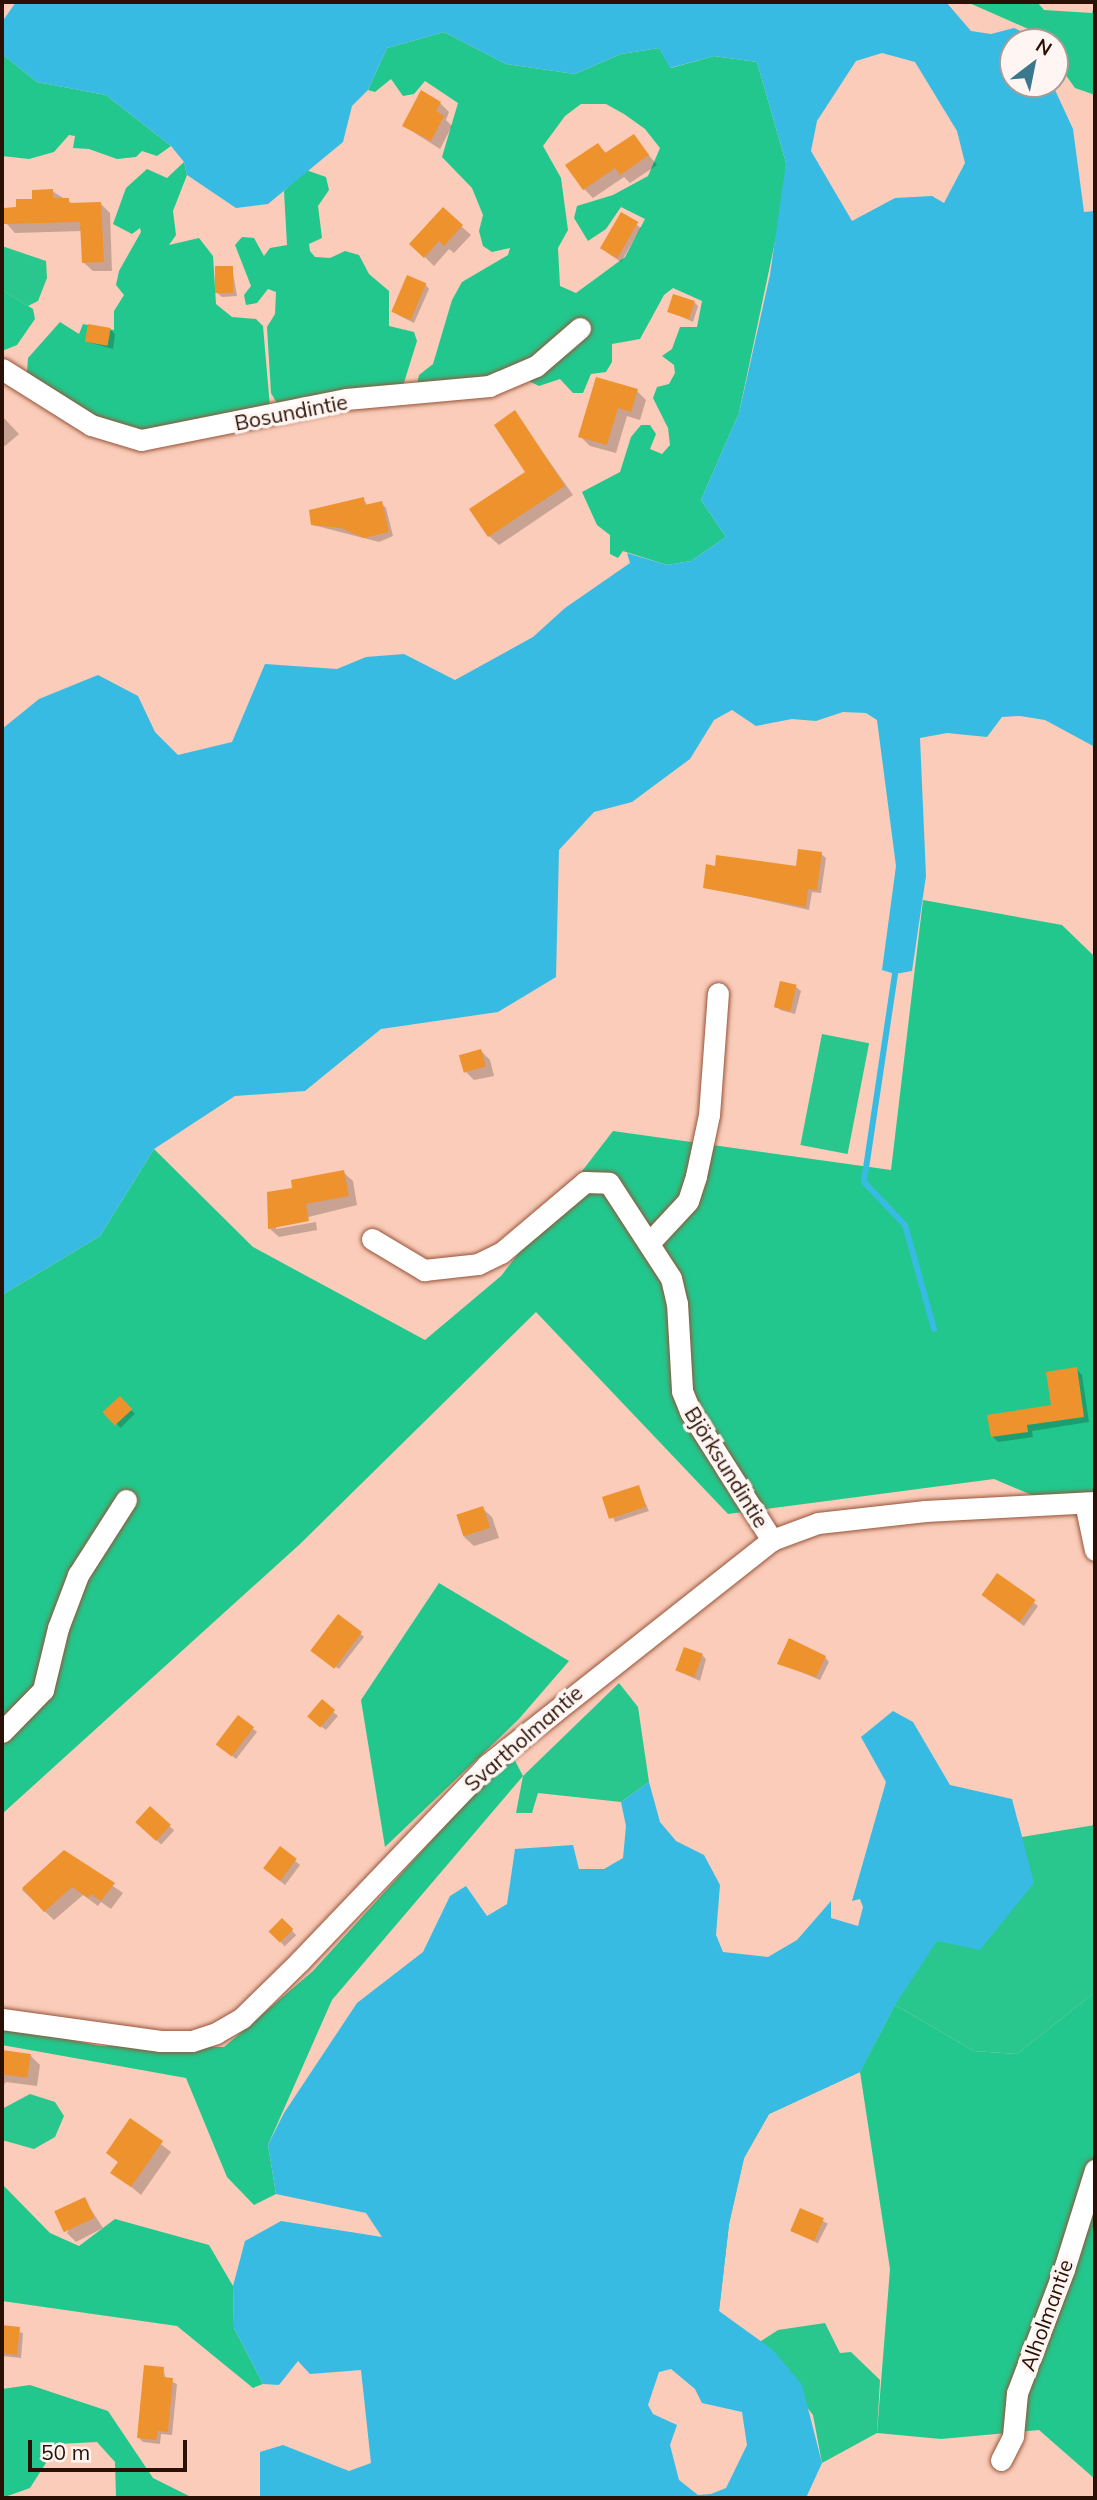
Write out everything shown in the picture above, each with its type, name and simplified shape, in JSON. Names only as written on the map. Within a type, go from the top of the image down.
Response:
[{"type":"street","name":"Bosundintie","points":[[2,369],[91,425],[141,440],[336,401],[489,386],[536,366],[580,328]]},
{"type":"street","points":[[649,1243],[688,1201],[696,1175],[709,1115],[718,993]]},
{"type":"street","name":"Björksundintie","points":[[372,1239],[424,1270],[478,1265],[502,1253],[574,1190],[596,1180],[618,1192],[671,1278],[677,1303],[682,1391],[772,1540]]},
{"type":"street","points":[[2,1732],[43,1690],[58,1628],[78,1575],[126,1500]]},
{"type":"street","points":[[1090,1502],[1095,1550]]},
{"type":"street","name":"Svartholmantie","points":[[2,2019],[192,2041],[242,2018],[487,1765],[772,1540],[818,1524],[925,1511],[1090,1502]]},
{"type":"street","name":"Alholmantie","points":[[1001,2460],[1013,2436],[1017,2393],[1064,2269],[1095,2170]]},
{"type":"green space","points":[[967,2],[1037,2],[1044,10],[1092,13],[1095,2],[1095,95],[1075,88],[1069,80],[1069,28],[1026,28]]},
{"type":"green space","points":[[444,32],[506,64],[575,74],[621,54],[659,48],[671,68],[714,56],[757,62],[786,163],[784,199],[739,413],[701,500],[726,537],[691,561],[667,565],[623,551],[618,558],[610,554],[610,535],[597,525],[582,492],[620,472],[631,437],[641,425],[650,425],[656,434],[650,449],[662,454],[670,445],[668,428],[653,398],[657,387],[669,384],[675,373],[674,365],[662,356],[672,349],[680,327],[697,327],[702,301],[673,288],[664,295],[640,339],[612,344],[612,362],[606,372],[591,374],[583,393],[573,393],[560,379],[539,386],[525,379],[416,388],[419,375],[433,364],[452,300],[462,282],[508,255],[510,248],[492,252],[483,246],[479,231],[483,215],[472,188],[442,157],[458,103],[425,81],[414,94],[403,96],[391,79],[375,92],[368,90],[387,48]],"holes":[[[581,104],[606,104],[645,129],[660,148],[648,176],[613,195],[577,206],[574,218],[588,241],[606,229],[621,207],[645,219],[625,257],[576,293],[560,286],[558,248],[568,230],[561,178],[543,146],[565,116]]]},
{"type":"green space","points":[[2,54],[37,82],[106,95],[171,146],[157,156],[142,151],[136,157],[117,159],[89,149],[73,148],[75,136],[69,135],[54,152],[29,159],[2,156]]},
{"type":"green space","points":[[184,162],[187,175],[173,211],[176,235],[169,245],[199,238],[213,256],[216,304],[232,317],[256,319],[263,326],[270,407],[124,435],[27,373],[28,358],[60,322],[79,334],[83,324],[114,330],[114,311],[124,295],[116,285],[119,271],[141,232],[140,228],[132,234],[113,224],[126,188],[147,169],[167,178]]},
{"type":"green space","points":[[306,170],[326,177],[329,190],[318,206],[322,238],[309,244],[310,251],[315,257],[330,258],[345,251],[359,255],[369,274],[389,291],[389,326],[414,332],[417,341],[402,389],[278,405],[271,393],[267,327],[275,314],[276,292],[268,289],[257,303],[246,305],[244,295],[251,286],[235,245],[242,237],[254,238],[264,256],[270,248],[287,245],[284,191]]},
{"type":"green space","points":[[2,246],[46,261],[47,278],[38,301],[28,306],[2,290]]},
{"type":"green space","points":[[2,290],[33,309],[35,319],[17,345],[2,351]]},
{"type":"green space","points":[[923,900],[1062,925],[1095,957],[1095,1522],[994,1479],[728,1514],[536,1312],[300,1544],[2,1814],[2,1295],[100,1236],[154,1149],[253,1247],[425,1340],[501,1276],[613,1131],[891,1170]]},
{"type":"green space","points":[[822,1034],[869,1043],[848,1154],[800,1145]]},
{"type":"green space","points":[[439,1583],[569,1661],[518,1720],[385,1847],[361,1700]]},
{"type":"green space","points":[[619,1683],[638,1707],[649,1782],[621,1802],[538,1793],[532,1813],[516,1813],[523,1776]]},
{"type":"green space","points":[[511,1753],[523,1776],[332,2000],[268,2145],[276,2194],[254,2205],[227,2177],[186,2078],[2,2045],[2,2026],[100,2046],[224,2047],[313,1971]]},
{"type":"green space","points":[[1018,1822],[1022,1837],[1095,1825],[1095,1992],[1017,2054],[974,2051],[895,2005],[860,2072],[769,2114],[744,2158],[729,2224],[719,2311],[727,2320],[712,2331],[693,2153],[937,1941]]},
{"type":"green space","points":[[1095,1992],[1095,2479],[1039,2430],[941,2439],[877,2433],[890,2269],[860,2072],[895,2005],[974,2051],[1017,2054]]},
{"type":"green space","points":[[30,2094],[55,2102],[64,2116],[55,2137],[34,2149],[2,2140],[2,2109]]},
{"type":"green space","points":[[2,2184],[50,2233],[79,2246],[115,2219],[209,2245],[233,2286],[234,2328],[263,2384],[253,2388],[177,2326],[2,2301]]},
{"type":"green space","points":[[825,2323],[840,2353],[851,2352],[880,2380],[877,2433],[822,2463],[813,2415],[758,2343],[778,2330]]},
{"type":"green space","points":[[30,2385],[108,2411],[153,2478],[193,2498],[116,2498],[115,2462],[97,2442],[58,2444],[30,2488],[2,2498],[2,2389]]},
{"type":"water","points":[[16,2],[946,2],[971,31],[991,34],[999,32],[999,98],[1059,98],[1073,129],[1084,212],[1095,211],[1095,747],[1045,720],[1020,716],[1002,717],[987,737],[947,733],[920,738],[926,876],[912,971],[895,974],[882,970],[896,866],[877,720],[866,713],[843,712],[816,721],[792,719],[756,726],[732,710],[714,720],[690,759],[632,802],[594,812],[559,850],[556,977],[498,1012],[381,1029],[305,1091],[235,1096],[154,1149],[100,1236],[2,1295],[2,729],[39,699],[98,675],[138,696],[155,732],[178,755],[232,742],[265,664],[337,669],[366,657],[404,654],[455,680],[533,637],[565,608],[630,563],[627,553],[667,565],[691,561],[726,537],[701,500],[739,413],[770,275],[786,163],[757,62],[714,56],[670,68],[659,48],[621,54],[575,74],[506,64],[444,32],[387,48],[368,90],[352,106],[343,142],[268,204],[236,208],[187,175],[184,162],[171,146],[106,95],[37,82],[2,54],[2,22]],"holes":[[[882,53],[915,62],[957,131],[965,163],[944,203],[932,196],[895,198],[852,221],[811,151],[817,121],[856,61]]]},
{"type":"water","points":[[893,1711],[913,1722],[950,1785],[1012,1799],[1034,1883],[980,1950],[937,1941],[895,2005],[860,2072],[769,2114],[744,2158],[729,2224],[719,2311],[773,2350],[802,2385],[822,2463],[806,2498],[260,2498],[260,2452],[283,2445],[349,2471],[371,2463],[361,2370],[310,2374],[298,2361],[279,2385],[263,2384],[234,2328],[233,2286],[245,2241],[281,2221],[382,2237],[366,2213],[276,2194],[268,2145],[284,2113],[357,2003],[423,1952],[450,1896],[466,1886],[487,1916],[507,1904],[515,1849],[573,1845],[579,1869],[604,1869],[623,1858],[626,1826],[621,1802],[649,1782],[660,1822],[676,1841],[704,1855],[720,1885],[716,1935],[723,1952],[768,1957],[797,1940],[831,1901],[831,1918],[858,1926],[863,1907],[860,1899],[852,1901],[886,1782],[861,1737]],"holes":[[[671,2369],[695,2389],[702,2403],[742,2412],[747,2445],[726,2488],[711,2494],[698,2495],[679,2480],[670,2445],[677,2425],[653,2414],[648,2405],[659,2372]]]},
{"type":"building","points":[[421,90],[441,102],[436,111],[444,116],[431,141],[402,126]]},
{"type":"building","points":[[634,134],[649,155],[620,175],[615,168],[583,190],[565,165],[598,143],[605,153]]},
{"type":"building","points":[[53,189],[53,198],[69,198],[69,203],[101,202],[104,262],[82,263],[80,222],[4,224],[4,208],[16,207],[16,199],[32,199],[32,190]]},
{"type":"building","points":[[443,207],[463,225],[444,246],[439,241],[424,258],[409,244]]},
{"type":"building","points":[[621,212],[638,222],[617,258],[600,248]]},
{"type":"building","points":[[215,266],[233,266],[233,293],[215,293]]},
{"type":"building","points":[[407,275],[426,283],[411,320],[391,312]]},
{"type":"building","points":[[673,294],[695,301],[689,319],[667,312]]},
{"type":"building","points":[[88,324],[111,328],[108,346],[85,342]]},
{"type":"building","points":[[596,377],[638,389],[631,412],[618,408],[607,445],[578,437]]},
{"type":"building","points":[[515,410],[565,486],[488,537],[469,509],[525,472],[494,425]]},
{"type":"building","points":[[364,497],[365,505],[382,501],[389,532],[364,538],[341,528],[311,525],[309,510]]},
{"type":"building","points":[[798,849],[822,852],[817,890],[808,889],[806,907],[703,888],[706,864],[715,866],[716,855],[796,866]]},
{"type":"building","points":[[780,981],[797,985],[790,1011],[774,1007]]},
{"type":"building","points":[[481,1049],[486,1066],[464,1073],[459,1055]]},
{"type":"building","points":[[344,1170],[349,1196],[306,1204],[309,1221],[268,1229],[267,1192],[292,1188],[291,1180]]},
{"type":"building","points":[[1077,1367],[1084,1417],[1027,1425],[1028,1432],[991,1437],[987,1415],[1051,1405],[1046,1372]]},
{"type":"building","points":[[120,1396],[132,1409],[115,1426],[102,1412]]},
{"type":"building","points":[[639,1485],[646,1507],[609,1519],[602,1497]]},
{"type":"building","points":[[483,1506],[490,1528],[463,1537],[456,1515]]},
{"type":"building","points":[[997,1573],[1036,1600],[1020,1622],[982,1595]]},
{"type":"building","points":[[338,1614],[362,1632],[334,1669],[310,1651]]},
{"type":"building","points":[[789,1638],[826,1656],[816,1677],[777,1664]]},
{"type":"building","points":[[684,1647],[703,1654],[694,1677],[675,1670]]},
{"type":"building","points":[[322,1699],[335,1710],[320,1728],[307,1717]]},
{"type":"building","points":[[238,1715],[254,1727],[232,1757],[216,1745]]},
{"type":"building","points":[[150,1806],[171,1825],[156,1841],[135,1822]]},
{"type":"building","points":[[280,1846],[297,1859],[280,1881],[263,1868]]},
{"type":"building","points":[[64,1850],[115,1883],[101,1901],[91,1894],[88,1898],[72,1887],[44,1912],[22,1888]]},
{"type":"building","points":[[282,1918],[293,1929],[280,1943],[269,1931]]},
{"type":"building","points":[[2,2050],[31,2054],[27,2078],[2,2074]]},
{"type":"building","points":[[130,2118],[163,2141],[131,2187],[110,2173],[118,2162],[106,2153]]},
{"type":"building","points":[[85,2197],[95,2218],[64,2232],[54,2211]]},
{"type":"building","points":[[800,2208],[824,2218],[814,2241],[790,2231]]},
{"type":"building","points":[[2,2325],[20,2327],[17,2355],[2,2353]]},
{"type":"building","points":[[144,2365],[164,2367],[163,2377],[173,2378],[168,2432],[158,2431],[156,2440],[137,2438]]},
{"type":"waterway","points":[[895,974],[864,1182],[905,1225],[934,1329]]}]
